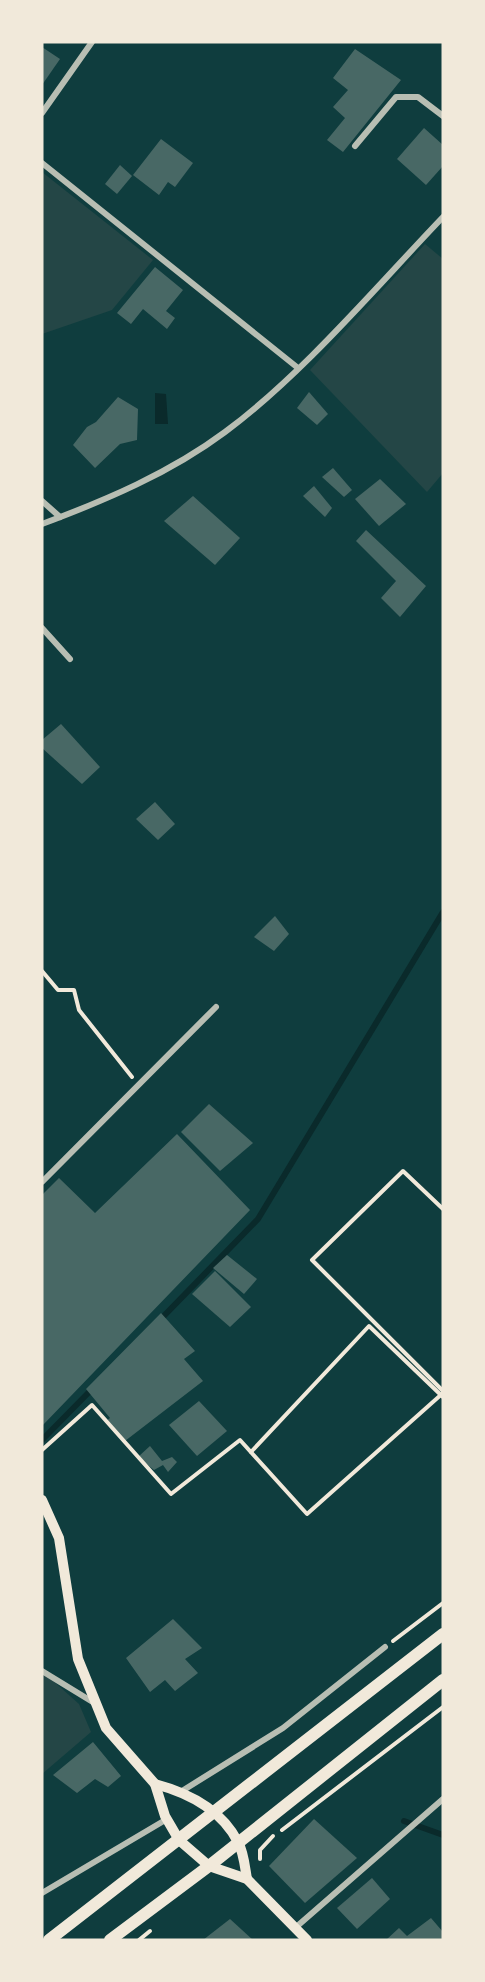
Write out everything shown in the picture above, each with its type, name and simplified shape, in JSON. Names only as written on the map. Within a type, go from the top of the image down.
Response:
[{"type":"main road","points":[[42,1500],[59,1538],[78,1659],[106,1728],[155,1784],[167,1820],[179,1840],[209,1866],[247,1879],[307,1940]]},
{"type":"main road","points":[[49,1940],[443,1634]]},
{"type":"main road","points":[[110,1940],[209,1866],[443,1680]]},
{"type":"main road","points":[[155,1784],[182,1791],[215,1812],[239,1842],[247,1879]]},
{"type":"street","points":[[42,113],[92,42]]},
{"type":"street","points":[[355,146],[396,97],[418,97],[443,116]]},
{"type":"street","points":[[42,164],[298,368]]},
{"type":"street","points":[[42,524],[149,480],[197,452],[227,431],[298,368],[443,217]]},
{"type":"street","points":[[42,501],[60,517]]},
{"type":"street","points":[[42,628],[70,659]]},
{"type":"street","points":[[42,1182],[216,1007]]},
{"type":"street","points":[[182,1791],[283,1728],[385,1647]]},
{"type":"street","points":[[42,1671],[96,1705]]},
{"type":"street","points":[[295,1928],[443,1799]]},
{"type":"street","points":[[42,1893],[167,1820]]},
{"type":"path","points":[[42,971],[58,990],[74,990],[79,1010],[138,1086]]},
{"type":"path","points":[[443,1209],[403,1170],[312,1260],[443,1394]]},
{"type":"path","points":[[251,1452],[369,1326],[443,1394]]},
{"type":"path","points":[[42,1450],[92,1405],[171,1494],[240,1440],[307,1514],[443,1394]]},
{"type":"path","points":[[385,1647],[443,1603]]},
{"type":"path","points":[[247,1879],[260,1870],[260,1850],[273,1837],[443,1707]]},
{"type":"path","points":[[139,1940],[157,1926]]},
{"type":"shaded area","points":[[42,172],[153,260],[112,310],[42,334]]},
{"type":"shaded area","points":[[425,244],[443,259],[443,473],[427,492],[310,370]]},
{"type":"shaded area","points":[[155,393],[166,394],[168,424],[155,424]]},
{"type":"shaded area","points":[[42,1671],[79,1704],[91,1732],[42,1774]]},
{"type":"building","points":[[42,47],[60,59],[42,85]]},
{"type":"building","points":[[355,49],[401,80],[343,152],[327,140],[345,118],[333,107],[348,90],[333,78]]},
{"type":"building","points":[[424,128],[443,145],[443,166],[426,185],[397,159]]},
{"type":"building","points":[[161,139],[193,163],[175,187],[168,182],[159,195],[133,175]]},
{"type":"building","points":[[120,165],[132,176],[117,194],[105,184]]},
{"type":"building","points":[[155,267],[183,290],[166,311],[175,318],[167,329],[143,309],[131,324],[117,313]]},
{"type":"building","points":[[309,392],[328,414],[317,425],[297,408]]},
{"type":"building","points":[[118,397],[138,409],[137,440],[120,444],[95,468],[73,445],[87,427],[96,422]]},
{"type":"building","points":[[333,468],[352,490],[344,497],[322,477]]},
{"type":"building","points":[[380,479],[406,504],[379,526],[355,499]]},
{"type":"building","points":[[314,486],[332,508],[325,517],[303,496]]},
{"type":"building","points":[[193,496],[240,538],[215,565],[164,521]]},
{"type":"building","points":[[366,530],[426,586],[400,617],[381,598],[396,581],[356,541]]},
{"type":"building","points":[[61,724],[100,767],[82,784],[42,748],[42,740]]},
{"type":"building","points":[[155,802],[175,824],[158,840],[136,819]]},
{"type":"building","points":[[275,916],[289,934],[274,951],[254,937]]},
{"type":"building","points":[[209,1104],[253,1143],[220,1171],[181,1132]]},
{"type":"building","points":[[177,1134],[250,1210],[42,1426],[42,1195],[59,1178],[95,1213]]},
{"type":"building","points":[[227,1255],[257,1279],[244,1294],[213,1268]]},
{"type":"building","points":[[215,1271],[251,1307],[230,1327],[192,1294]]},
{"type":"building","points":[[161,1313],[195,1351],[184,1359],[203,1381],[125,1441],[106,1421],[110,1418],[86,1389]]},
{"type":"building","points":[[199,1401],[227,1431],[197,1456],[169,1425]]},
{"type":"building","points":[[150,1446],[162,1461],[172,1457],[177,1462],[168,1472],[163,1465],[154,1470],[138,1457]]},
{"type":"building","points":[[173,1619],[202,1648],[185,1659],[198,1673],[175,1691],[165,1680],[150,1692],[126,1658]]},
{"type":"building","points":[[93,1742],[121,1776],[108,1787],[95,1779],[77,1793],[53,1775]]},
{"type":"building","points":[[314,1819],[357,1858],[305,1903],[269,1866]]},
{"type":"building","points":[[372,1878],[390,1899],[357,1929],[337,1908]]},
{"type":"building","points":[[431,1918],[443,1932],[443,1940],[386,1940],[399,1928],[407,1936]]},
{"type":"building","points":[[230,1919],[253,1940],[203,1940]]},
{"type":"waterway","points":[[158,1322],[258,1219],[443,912]]},
{"type":"waterway","points":[[42,1440],[94,1387]]},
{"type":"waterway","points":[[404,1821],[443,1835]]}]
